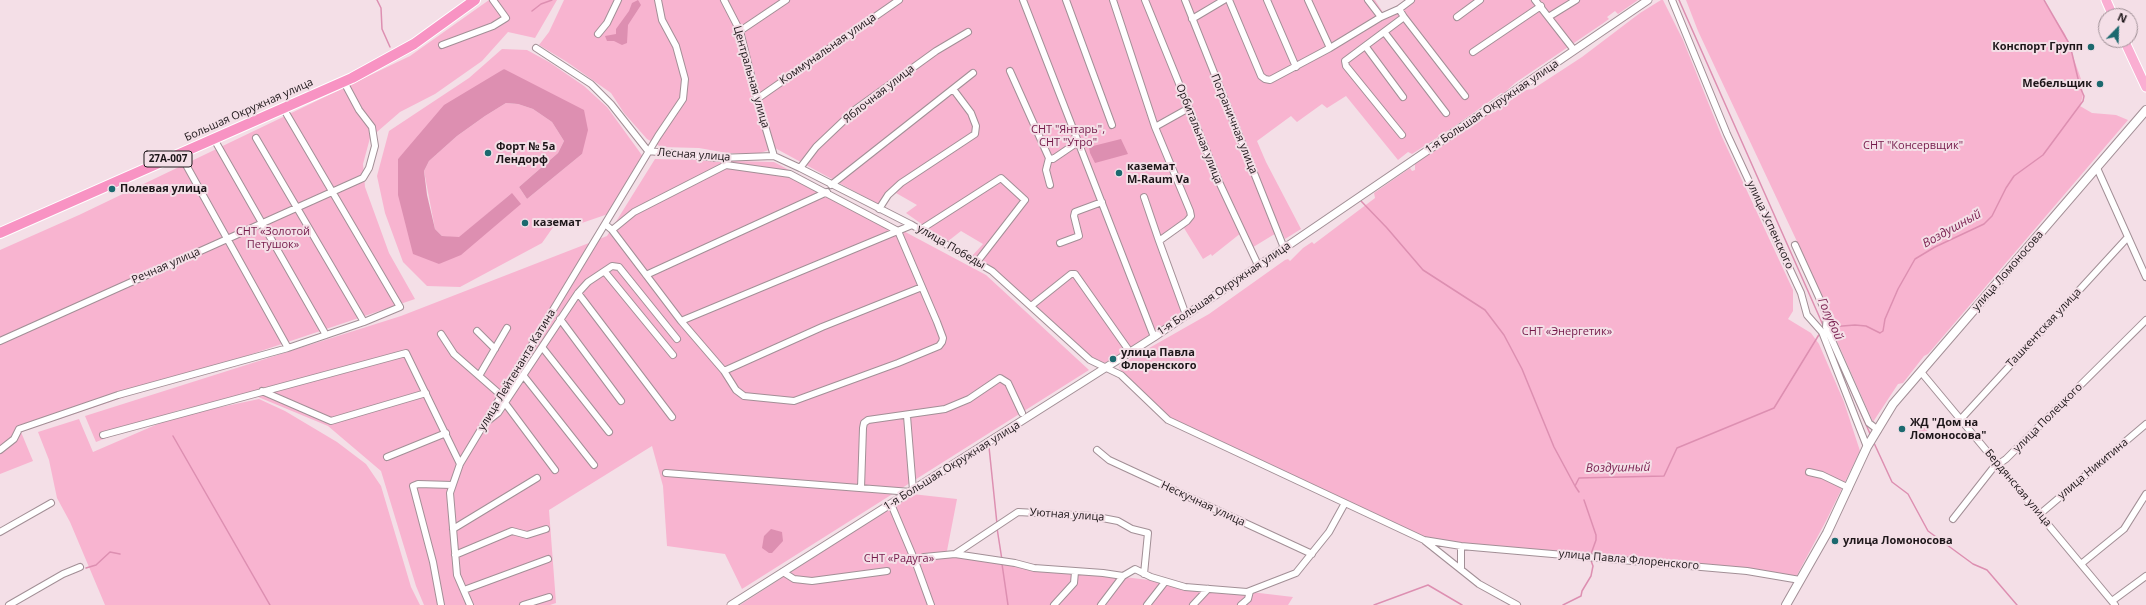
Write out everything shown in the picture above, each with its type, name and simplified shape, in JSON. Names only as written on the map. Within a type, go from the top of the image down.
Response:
[{"type":"highway","name":"Большая Окружная улица","points":[[0,233],[344,82],[414,44],[475,0]]},
{"type":"main road","points":[[2128,48],[2146,88]]},
{"type":"main road","name":"улица Ломоносова","points":[[1786,605],[1799,579],[1827,533],[1867,447],[1902,392],[2146,110]]},
{"type":"street","points":[[442,45],[493,26],[506,18],[493,0]]},
{"type":"street","points":[[598,34],[608,23],[618,0]]},
{"type":"street","name":"улица Лейтенанта Катина","points":[[470,605],[457,575],[450,493],[452,485],[460,464],[648,151],[667,121],[677,111],[685,90],[685,79],[676,46],[662,20],[658,0]]},
{"type":"street","name":"Центральная улица","points":[[724,0],[740,31],[757,99],[774,156]]},
{"type":"street","points":[[740,31],[786,0]]},
{"type":"street","name":"Коммунальная улица","points":[[757,99],[899,0]]},
{"type":"street","points":[[1023,0],[1154,336]]},
{"type":"street","points":[[1066,0],[1112,124]]},
{"type":"street","points":[[1112,0],[1155,127],[1191,216],[1187,221],[1159,241]]},
{"type":"street","name":"Орбитальная улица","points":[[1145,0],[1220,184],[1258,266]]},
{"type":"street","name":"Пограничная улица","points":[[1185,0],[1284,248]]},
{"type":"street","points":[[1192,19],[1224,0]]},
{"type":"street","points":[[1229,0],[1261,76],[1270,80],[1330,48],[1380,17],[1398,9],[1410,0]]},
{"type":"street","points":[[1268,0],[1296,67]]},
{"type":"street","points":[[1308,0],[1330,48]]},
{"type":"street","points":[[1368,0],[1380,17]]},
{"type":"street","points":[[1457,17],[1480,0]]},
{"type":"street","points":[[1536,0],[1550,16],[1574,50]]},
{"type":"street","points":[[1550,16],[1576,0]]},
{"type":"street","name":"1-я Большая Окружная улица","points":[[731,605],[1107,368],[1648,0]]},
{"type":"street","name":"улица Успенского","points":[[1672,0],[1727,134],[1801,293],[1808,315],[1822,332],[1867,447]]},
{"type":"street","points":[[1473,52],[1541,6]]},
{"type":"street","points":[[1398,9],[1465,96]]},
{"type":"street","points":[[1402,135],[1346,66],[1345,61],[1385,33],[1404,17]]},
{"type":"street","name":"Яблочная улица","points":[[800,168],[816,147],[856,109],[936,51],[968,32]]},
{"type":"street","points":[[1385,33],[1446,113]]},
{"type":"street","points":[[1366,47],[1403,97]]},
{"type":"street","name":"Лесная улица","points":[[536,48],[591,84],[611,104],[648,151],[718,158],[774,156]]},
{"type":"street","points":[[1010,71],[1049,158],[1046,170],[1050,185]]},
{"type":"street","points":[[831,185],[973,73]]},
{"type":"street","name":"Речная улица","points":[[0,341],[262,222],[363,178],[369,168],[375,146],[372,127],[359,110],[344,82]]},
{"type":"street","points":[[879,209],[888,195],[901,183],[975,134],[976,126],[971,113],[952,89]]},
{"type":"street","points":[[1155,127],[1189,108]]},
{"type":"street","points":[[0,450],[14,439],[19,429],[118,395],[288,348],[364,322],[400,307],[286,113]]},
{"type":"street","points":[[256,138],[364,322]]},
{"type":"street","points":[[214,139],[326,335]]},
{"type":"street","points":[[1049,158],[1053,159],[1078,142]]},
{"type":"street","points":[[180,154],[288,348]]},
{"type":"street","name":"улица Победы","points":[[774,156],[912,225],[992,270],[1090,360],[1107,368]]},
{"type":"street","points":[[605,224],[612,230],[681,321],[724,371],[736,390],[744,396],[794,401],[829,390],[932,349],[939,346],[943,338],[898,231],[827,192],[790,174],[726,165],[634,212],[612,230]]},
{"type":"street","points":[[2097,168],[2146,277]]},
{"type":"street","points":[[920,230],[1001,178],[1024,200],[976,262]]},
{"type":"street","points":[[646,275],[827,192]]},
{"type":"street","points":[[1144,197],[1186,314]]},
{"type":"street","points":[[1060,243],[1078,236],[1074,216],[1075,212],[1102,202]]},
{"type":"street","points":[[681,321],[912,225]]},
{"type":"street","name":"Ташкентская улица","points":[[1960,420],[2128,237]]},
{"type":"street","points":[[1795,245],[1827,315],[1826,327],[1869,423],[1878,430]]},
{"type":"street","points":[[484,424],[498,413],[578,293],[588,282],[616,265],[677,339]]},
{"type":"street","points":[[605,272],[672,355]]},
{"type":"street","points":[[1031,306],[1071,274],[1075,274],[1130,352]]},
{"type":"street","points":[[724,371],[822,327],[922,287]]},
{"type":"street","points":[[578,293],[672,417]]},
{"type":"street","points":[[560,319],[621,401]]},
{"type":"street","name":"улица Полецкого","points":[[1953,519],[1993,468],[2006,459],[2146,320]]},
{"type":"street","points":[[479,376],[507,328]]},
{"type":"street","points":[[477,330],[495,349]]},
{"type":"street","points":[[441,334],[454,354],[502,396]]},
{"type":"street","points":[[542,347],[609,432]]},
{"type":"street","points":[[103,435],[406,353],[460,464]]},
{"type":"street","name":"улица Павла Флоренского","points":[[1107,368],[1121,375],[1168,420],[1424,540],[1461,568],[1478,584],[1517,605]]},
{"type":"street","name":"Бердянская улица","points":[[1920,372],[2113,603]]},
{"type":"street","points":[[523,375],[594,465]]},
{"type":"street","points":[[861,488],[864,423],[868,420],[907,416],[945,409],[969,399],[1000,378],[1008,383],[1022,413]]},
{"type":"street","points":[[262,392],[331,421],[426,393]]},
{"type":"street","points":[[505,403],[555,470]]},
{"type":"street","points":[[666,473],[912,491],[907,416]]},
{"type":"street","name":"улица Никитина","points":[[2040,514],[2146,424]]},
{"type":"street","points":[[387,457],[446,433]]},
{"type":"street","name":"Нескучная улица","points":[[1097,450],[1110,460],[1312,554]]},
{"type":"street","points":[[1809,472],[1849,488]]},
{"type":"street","points":[[453,530],[537,478]]},
{"type":"street","points":[[440,605],[433,562],[413,486],[418,484],[452,485]]},
{"type":"street","points":[[2081,564],[2124,529],[2146,494]]},
{"type":"street","points":[[0,532],[51,503]]},
{"type":"street","points":[[1101,605],[1123,576],[1135,569],[1165,582],[1208,589],[1250,592],[1296,573],[1329,532],[1345,503]]},
{"type":"street","points":[[891,504],[915,561],[931,605]]},
{"type":"street","name":"Уютная улица","points":[[955,554],[1018,512],[1092,516],[1118,521],[1132,529],[1148,533],[1144,574]]},
{"type":"street","points":[[455,555],[512,531],[527,535],[546,529]]},
{"type":"street","name":"улица Павла Флоренского","points":[[1424,540],[1461,546],[1747,571],[1799,579]]},
{"type":"street","points":[[1461,546],[1461,568]]},
{"type":"street","points":[[915,561],[924,557],[955,554],[1002,561],[1034,568],[1123,576]]},
{"type":"street","points":[[464,590],[548,559]]},
{"type":"street","points":[[9,605],[63,574],[80,567]]},
{"type":"street","points":[[783,572],[794,579],[812,581],[887,571]]},
{"type":"street","points":[[1054,605],[1074,583],[1075,572]]},
{"type":"street","points":[[2113,603],[2146,576]]},
{"type":"street","points":[[1147,605],[1165,582]]},
{"type":"street","points":[[1193,605],[1208,589]]},
{"type":"street","points":[[1241,605],[1248,599],[1250,592]]},
{"type":"street","points":[[523,605],[549,597]]},
{"type":"green space","name":"СНТ «Золотой Петушок»","points":[[489,0],[557,0],[535,38],[508,32],[482,61],[435,94],[400,112],[370,138],[363,164],[365,187],[389,253],[415,299],[21,432],[33,461],[0,474],[0,250],[79,215],[410,56]]},
{"type":"green space","name":"СНТ \"Янтарь\", СНТ \"Утро\"","points":[[564,0],[1375,0],[1384,14],[1405,0],[1638,0],[1618,14],[1615,11],[1607,17],[1609,19],[1515,83],[1504,93],[1501,93],[1455,126],[1412,154],[1408,152],[1398,160],[1346,96],[1327,108],[1322,104],[1297,122],[1291,116],[1257,141],[1266,162],[1301,229],[1285,239],[1282,232],[1273,235],[1250,249],[1241,233],[1212,256],[1211,254],[1203,259],[1184,228],[1157,241],[1185,307],[1174,320],[1148,338],[1101,365],[972,256],[983,244],[961,231],[947,242],[906,213],[917,205],[896,193],[879,204],[775,148],[757,154],[727,153],[699,148],[661,147],[647,139],[624,113],[611,93],[567,62],[539,45],[549,32]]},
{"type":"green space","name":"СНТ «Энергетик»","points":[[1663,0],[1683,40],[1722,137],[1793,290],[1793,311],[1788,319],[1811,333],[1819,344],[1844,402],[1860,451],[1827,519],[1796,577],[1482,548],[1422,538],[1179,427],[1125,376],[1119,367],[1121,364],[1209,314],[1285,260],[1288,259],[1290,261],[1303,248],[1312,242],[1314,244],[1375,198],[1374,193],[1410,168],[1412,171],[1415,170],[1415,164],[1486,115],[1495,112],[1524,90],[1533,89],[1582,57],[1640,13]]},
{"type":"green space","name":"СНТ \"Консервщик\"","points":[[1686,0],[2043,0],[2065,34],[2081,79],[2083,95],[2080,106],[2092,113],[2116,115],[2128,120],[1928,354],[1924,356],[1903,383],[1898,384],[1873,422],[1836,339],[1837,334],[1809,267],[1698,31]]},
{"type":"green space","points":[[502,49],[527,50],[549,62],[584,86],[607,107],[644,158],[608,214],[576,225],[556,223],[542,243],[460,287],[427,286],[403,262],[385,213],[377,176],[389,131],[469,78]],"holes":[[[504,69],[582,154],[527,199],[519,187],[558,153],[564,141],[552,122],[533,109],[518,104],[506,103],[457,136],[429,161],[424,171],[435,229],[442,236],[459,238],[512,193],[439,264],[398,159]]]},
{"type":"green space","points":[[655,159],[774,162],[986,275],[1089,370],[742,589],[725,554],[667,546],[663,486],[652,446],[549,510],[556,603],[550,605],[424,605],[416,586],[381,471],[328,426],[251,394],[176,411],[96,442],[85,416],[401,316],[607,236]]},
{"type":"green space","points":[[259,399],[285,411],[337,442],[366,464],[381,486],[411,587],[420,605],[105,605],[70,522],[57,498],[49,460],[38,432],[79,419],[93,452],[174,417]]},
{"type":"green space","points":[[1923,420],[1926,421],[1930,428],[1919,438],[1913,434],[1920,428]]},
{"type":"green space","name":"СНТ «Радуга»","points":[[912,494],[957,499],[946,556],[1293,597],[1288,605],[740,605]]},
{"type":"shaded area","points":[[638,0],[641,5],[628,25],[627,43],[622,45],[614,41],[607,41],[605,36],[616,34],[616,29],[629,11],[632,3]]},
{"type":"shaded area","points":[[504,69],[584,110],[588,130],[582,154],[527,199],[519,187],[558,153],[564,141],[552,122],[533,109],[518,104],[506,103],[457,136],[429,161],[424,171],[427,195],[435,229],[442,236],[459,237],[512,193],[521,204],[461,255],[439,264],[413,254],[398,195],[398,159],[444,105]]},
{"type":"shaded area","points":[[1121,139],[1128,154],[1095,163],[1089,147]]},
{"type":"shaded area","points":[[771,529],[782,532],[783,541],[772,553],[769,553],[762,548],[764,536]]},
{"type":"waterway","points":[[377,0],[381,8],[382,29],[390,47]]},
{"type":"waterway","points":[[532,11],[541,4],[552,0]]},
{"type":"waterway","name":"Голубой","points":[[1679,0],[1823,325]]},
{"type":"waterway","name":"Воздушный","points":[[1830,327],[1855,325],[1866,326],[1880,333],[1883,331],[1885,319],[1898,289],[1915,259],[1935,247],[1984,224],[1992,216],[2006,188],[2014,176],[2043,155],[2083,101],[2084,96],[2080,87],[2070,45],[2044,0]]},
{"type":"waterway","points":[[1361,201],[1387,228],[1423,270],[1485,310],[1504,335],[1522,369],[1554,447],[1575,486]]},
{"type":"waterway","name":"Воздушный","points":[[1579,492],[1575,486],[1579,478],[1664,476],[1677,448],[1774,408],[1820,333]]},
{"type":"waterway","name":"Голубой","points":[[1833,349],[1871,436]]},
{"type":"waterway","points":[[173,436],[270,605]]},
{"type":"waterway","name":"Голубой","points":[[1874,443],[1892,482],[1908,494],[1928,531],[1973,564],[1987,570],[2017,605]]},
{"type":"waterway","points":[[989,447],[997,524]]},
{"type":"waterway","name":"Воздушный","points":[[1584,500],[1596,535],[1596,540],[1591,554]]},
{"type":"waterway","points":[[997,528],[1002,560]]},
{"type":"waterway","points":[[86,568],[96,565],[110,552],[120,554]]},
{"type":"waterway","name":"Воздушный","points":[[1563,605],[1581,596],[1582,591],[1591,576],[1593,566],[1590,558]]},
{"type":"waterway","points":[[1002,564],[1008,605]]},
{"type":"waterway","points":[[73,573],[78,571]]},
{"type":"waterway","name":"Воздушный","points":[[1374,605],[1428,585],[1462,605]]},
{"type":"place","name":"Конспорт Групп","points":[[2091,47]]},
{"type":"place","name":"Мебельщик","points":[[2100,84]]},
{"type":"place","name":"Форт № 5а Лендорф","points":[[488,153]]},
{"type":"place","name":"каземат M-Raum Va","points":[[1119,173]]},
{"type":"place","name":"Полевая улица","points":[[112,189]]},
{"type":"place","name":"каземат","points":[[525,223]]},
{"type":"place","name":"улица Павла Флоренского","points":[[1113,359]]},
{"type":"place","name":"ЖД \"Дом на Ломоносова\"","points":[[1902,429]]},
{"type":"place","name":"улица Ломоносова","points":[[1835,541]]}]
